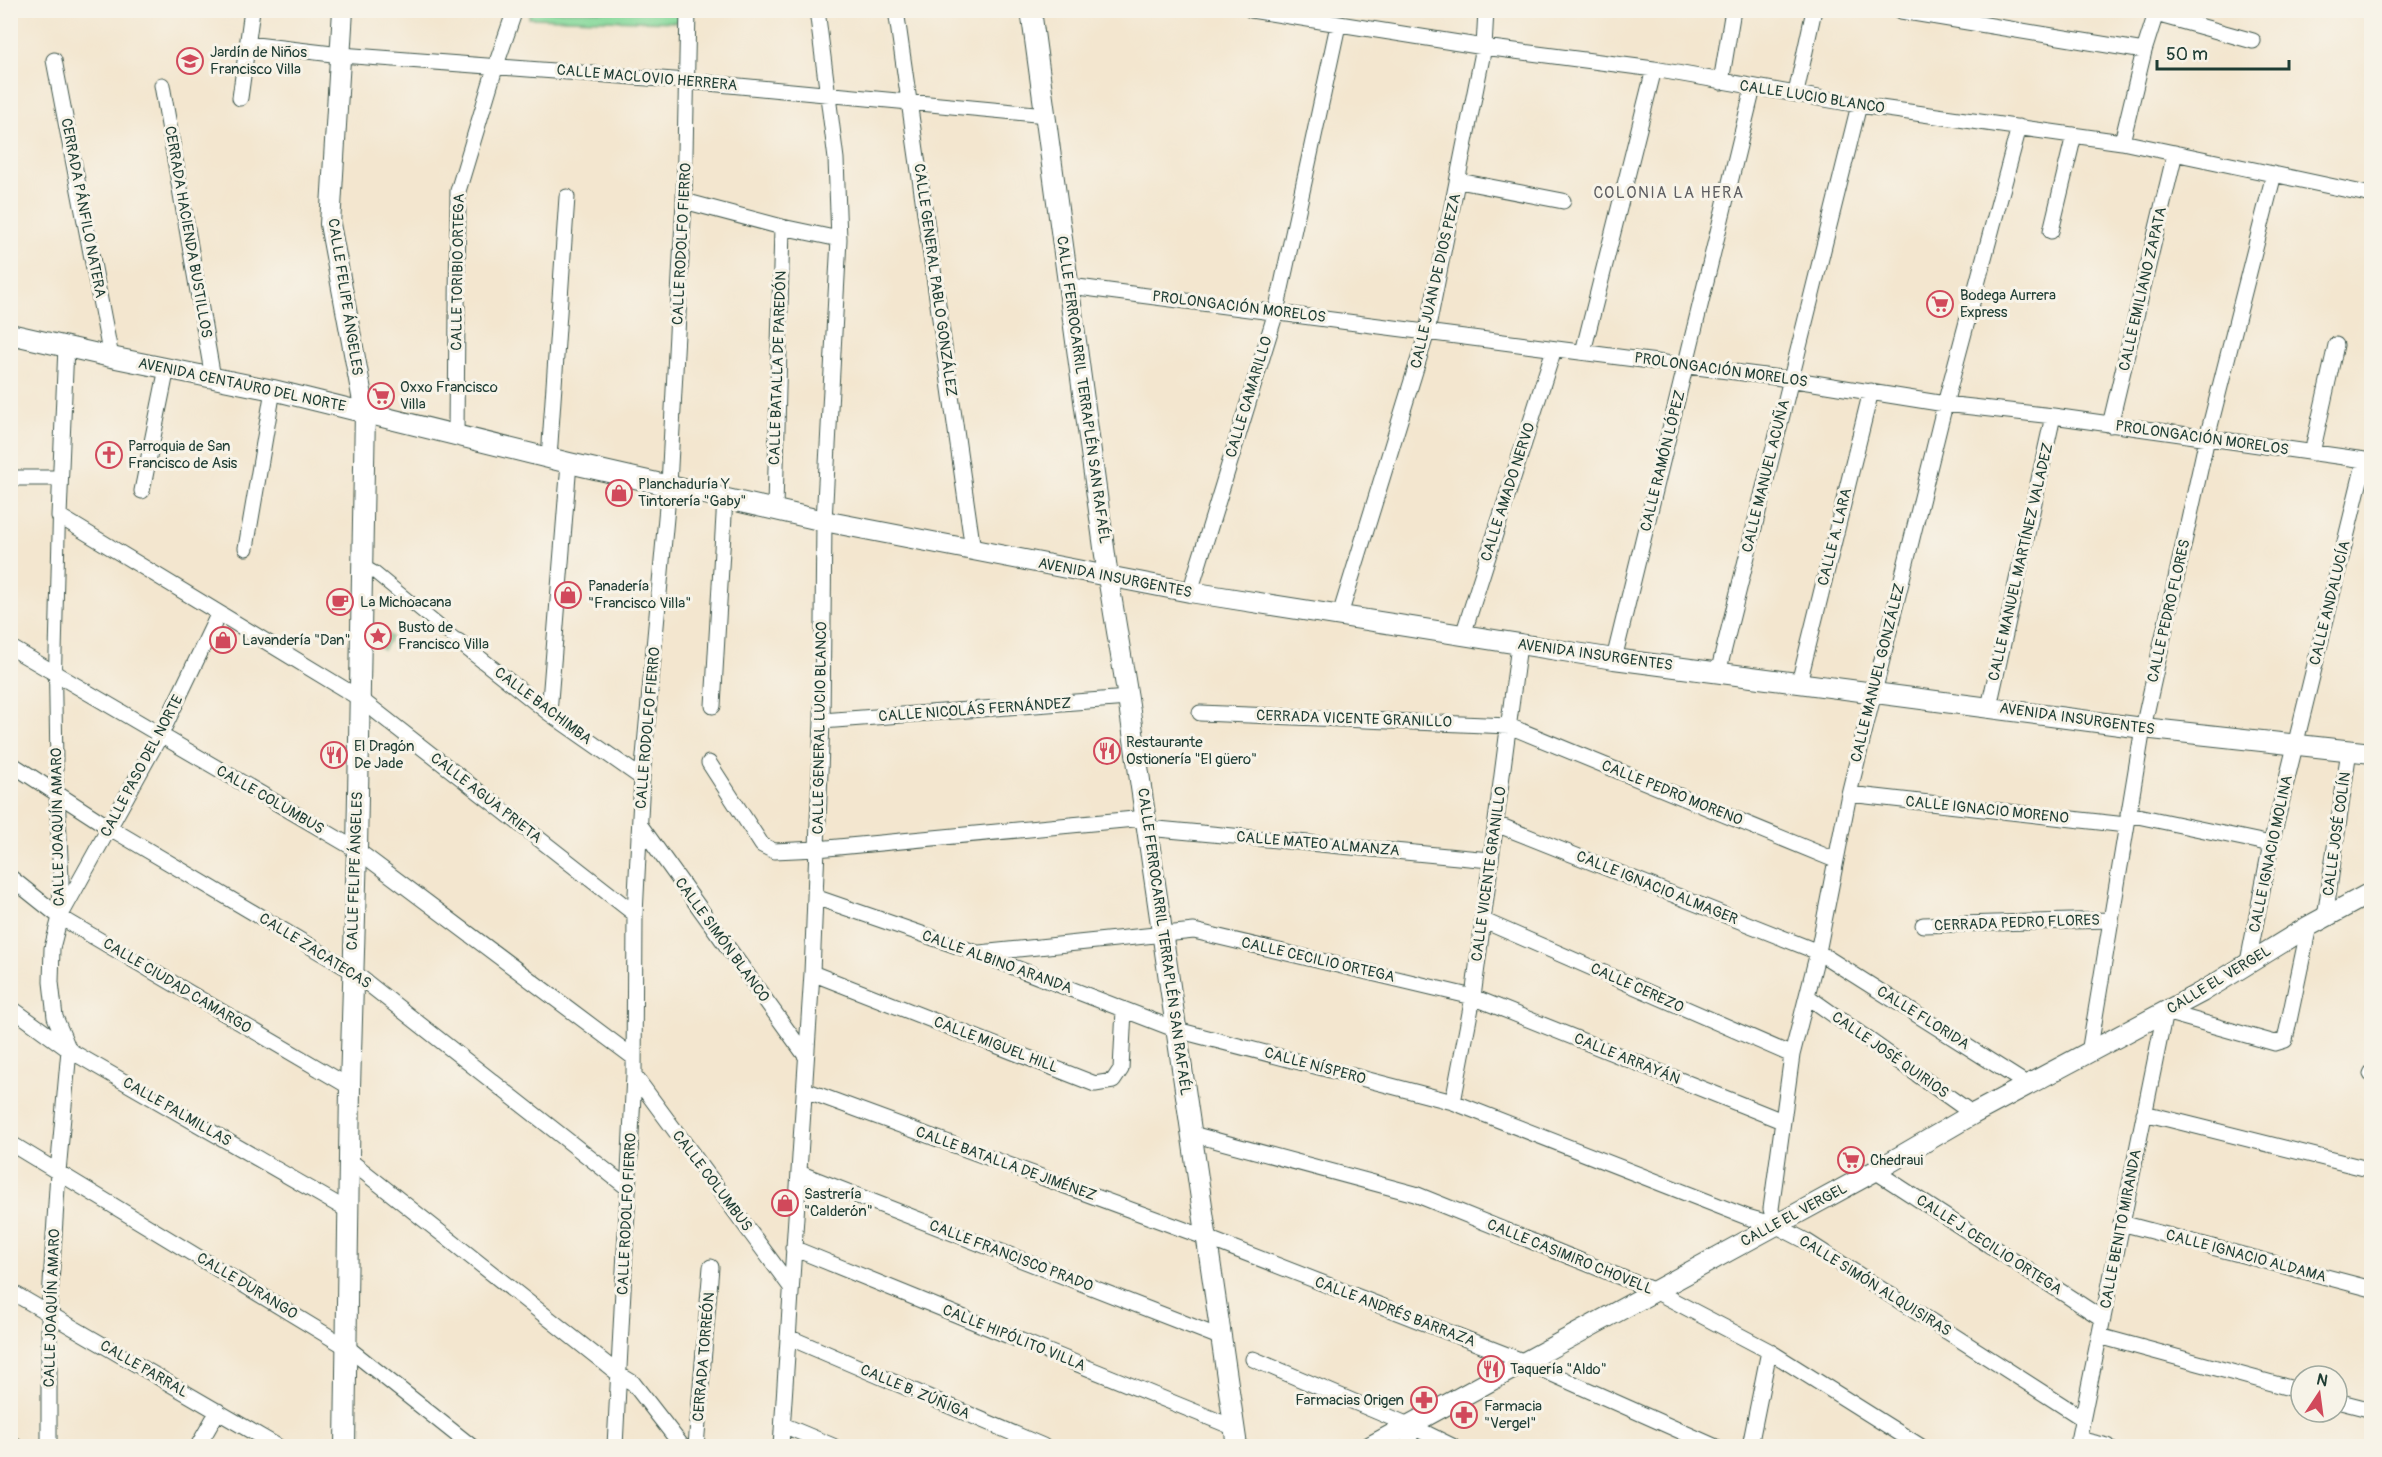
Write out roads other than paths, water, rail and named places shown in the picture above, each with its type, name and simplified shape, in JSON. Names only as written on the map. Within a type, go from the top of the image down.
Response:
[{"type":"street","points":[[240,98],[252,10]]},
{"type":"street","name":"CALLE FELIPE ÁNGELES","points":[[343,10],[330,224],[365,412],[357,850],[347,1210],[348,1348],[345,1446]]},
{"type":"street","name":"CALLE TORIBIO ORTEGA","points":[[456,434],[458,191],[515,10]]},
{"type":"street","name":"CALLE RODOLFO FIERRO","points":[[615,1446],[634,1075],[635,914],[642,778],[669,485],[684,201],[688,10]]},
{"type":"street","name":"CALLE GENERAL LUCIO BLANCO","points":[[782,1446],[790,1286],[812,973],[822,722],[824,521],[839,239],[836,159],[817,10]]},
{"type":"street","name":"CALLE GENERAL PABLO GONZÁLEZ","points":[[896,10],[973,550]]},
{"type":"street","name":"CALLE FERROCARRIL TERRAPLÉN SAN RAFAÉL","points":[[1031,10],[1108,577],[1128,698],[1236,1437]]},
{"type":"street","name":"CALLE LUCIO BLANCO","points":[[1251,10],[1484,47],[1654,69],[1859,105],[2122,142],[2372,195]]},
{"type":"street","name":"CALLE JUAN DE DIOS PEZA","points":[[1340,615],[1427,332],[1484,47],[1486,10]]},
{"type":"street","points":[[1721,82],[1733,10]]},
{"type":"street","points":[[1796,93],[1814,10]]},
{"type":"street","points":[[1901,10],[2145,51]]},
{"type":"street","points":[[2122,142],[2156,12],[2253,41]]},
{"type":"street","name":"CALLE CAMARILLO","points":[[1190,592],[1276,312],[1338,25]]},
{"type":"street","name":"CALLE MACLOVIO HERRERA","points":[[247,44],[341,55],[687,81],[1046,115]]},
{"type":"street","name":"CERRADA PÁNFILO NATERA","points":[[54,60],[111,357]]},
{"type":"street","points":[[1583,352],[1654,69]]},
{"type":"street","name":"CERRADA HACIENDA BUSTILLOS","points":[[162,86],[213,378]]},
{"type":"street","name":"CALLE RAMÓN LÓPEZ","points":[[1614,659],[1753,88]]},
{"type":"street","name":"CALLE MANUEL ACUÑA","points":[[1718,673],[1859,105]]},
{"type":"street","name":"CALLE MANUEL GONZÁLEZ","points":[[1775,1225],[1771,1209],[1792,1055],[1818,952],[1849,795],[1945,404],[2019,127]]},
{"type":"street","points":[[2052,231],[2074,135]]},
{"type":"street","name":"CALLE EMILIANO ZAPATA","points":[[2110,425],[2175,153]]},
{"type":"street","name":"CALLE PEDRO FLORES","points":[[2089,1053],[2143,729],[2207,438],[2274,174]]},
{"type":"street","points":[[1459,181],[1563,201]]},
{"type":"street","points":[[549,458],[567,197]]},
{"type":"street","points":[[684,201],[782,227],[839,239]]},
{"type":"street","name":"CALLE BATALLA DE PAREDÓN","points":[[775,508],[782,227]]},
{"type":"street","name":"PROLONGACIÓN MORELOS","points":[[1070,286],[1790,379],[1945,404],[2053,416],[2368,461]]},
{"type":"street","name":"AVENIDA CENTAURO DEL NORTE","points":[[10,334],[273,390],[568,463],[775,508],[824,521]]},
{"type":"street","points":[[2312,453],[2336,345]]},
{"type":"street","name":"CALLE JOAQUÍN AMARO","points":[[49,1446],[50,1314],[58,1172],[69,1050],[55,1017],[51,982],[52,948],[60,917],[61,880],[57,794],[56,672],[59,478],[66,346]]},
{"type":"street","name":"CALLE AMADO NERVO","points":[[1463,635],[1554,349]]},
{"type":"street","points":[[142,491],[167,368]]},
{"type":"street","points":[[246,548],[273,390]]},
{"type":"street","name":"CALLE A. LARA","points":[[1799,683],[1871,391]]},
{"type":"street","name":"CALLE MANUEL MARTÍNEZ VALADEZ","points":[[1989,707],[2053,416]]},
{"type":"street","name":"CALLE ANDALUCÍA","points":[[2295,746],[2368,461]]},
{"type":"street","points":[[549,713],[568,463]]},
{"type":"street","points":[[10,477],[59,478]]},
{"type":"street","points":[[713,706],[726,498]]},
{"type":"street","name":"CALLE AGUA PRIETA","points":[[59,516],[359,698],[635,914]]},
{"type":"street","name":"AVENIDA INSURGENTES","points":[[824,521],[1190,592],[1519,645],[2143,729],[2372,753]]},
{"type":"street","name":"CALLE BACHIMBA","points":[[361,565],[374,572],[549,713],[642,778]]},
{"type":"street","name":"CALLE PASO DEL NORTE","points":[[60,917],[160,736],[219,613]]},
{"type":"street","name":"CALLE VICENTE GRANILLO","points":[[1453,1102],[1473,997],[1519,645]]},
{"type":"street","name":"CALLE COLUMBUS","points":[[10,647],[357,850],[633,1057]]},
{"type":"street","name":"CALLE NICOLÁS FERNÁNDEZ","points":[[822,722],[1128,698]]},
{"type":"street","name":"CERRADA VICENTE GRANILLO","points":[[1200,713],[1509,726]]},
{"type":"street","name":"CALLE PEDRO MORENO","points":[[1509,726],[1835,860]]},
{"type":"street","name":"CALLE IGNACIO MOLINA","points":[[2248,962],[2271,844],[2295,746]]},
{"type":"street","name":"CALLE JOSÉ COLÍN","points":[[2165,1012],[2275,1043],[2285,1040],[2317,922],[2349,750]]},
{"type":"street","name":"CALLE ZACATECAS","points":[[10,763],[111,828],[352,971],[628,1188]]},
{"type":"street","name":"CALLE MATEO ALMANZA","points":[[709,763],[762,845],[774,851],[1146,823],[1490,860]]},
{"type":"street","name":"CALLE IGNACIO MORENO","points":[[1849,795],[2127,820]]},
{"type":"street","points":[[2127,820],[2271,844]]},
{"type":"street","name":"CALLE IGNACIO ALMAGER","points":[[1496,824],[1818,952]]},
{"type":"street","name":"CALLE SIMÓN BLANCO","points":[[640,825],[805,1055]]},
{"type":"street","name":"CALLE CIUDAD CAMARGO","points":[[10,877],[60,917],[350,1087]]},
{"type":"street","name":"CALLE EL VERGEL","points":[[1371,1446],[1412,1426],[1875,1171],[1973,1114],[2165,1012],[2372,892]]},
{"type":"street","name":"CALLE ALBINO ARANDA","points":[[815,897],[977,953],[1177,1030]]},
{"type":"street","name":"CALLE CEREZO","points":[[1482,920],[1792,1055]]},
{"type":"street","name":"CERRADA PEDRO FLORES","points":[[1923,925],[2110,920]]},
{"type":"street","name":"CALLE CECILIO ORTEGA","points":[[977,953],[1194,931],[1473,997]]},
{"type":"street","name":"CALLE FLORIDA","points":[[1818,952],[2028,1085]]},
{"type":"street","name":"CALLE MIGUEL HILL","points":[[812,973],[1095,1084],[1113,1081],[1121,1068],[1124,1010]]},
{"type":"street","name":"CALLE JOSÉ QUIRIOS","points":[[1807,996],[1973,1114]]},
{"type":"street","name":"CALLE ARRAYÁN","points":[[1473,997],[1782,1121]]},
{"type":"street","name":"CALLE PALMILLAS","points":[[10,1007],[69,1050],[347,1210]]},
{"type":"street","name":"CALLE BENITO MIRANDA","points":[[2077,1443],[2165,1012]]},
{"type":"street","name":"CALLE NÍSPERO","points":[[1177,1030],[1453,1102]]},
{"type":"street","name":"CALLE COLUMBUS","points":[[634,1075],[790,1286]]},
{"type":"street","name":"CALLE BATALLA DE JIMÉNEZ","points":[[805,1090],[1208,1238]]},
{"type":"street","name":"CALLE SIMÓN ALQUISIRAS","points":[[1453,1102],[1746,1217],[1775,1225],[1806,1241],[2082,1418]]},
{"type":"street","points":[[2144,1113],[2372,1170]]},
{"type":"street","name":"CALLE CASIMIRO CHOVELL","points":[[1192,1134],[1415,1194],[1655,1291],[1769,1351],[1920,1446]]},
{"type":"street","name":"CALLE DURANGO","points":[[10,1143],[348,1348],[471,1446]]},
{"type":"street","points":[[349,1160],[620,1376],[633,1383],[682,1446]]},
{"type":"street","name":"CALLE J. CECILIO ORTEGA","points":[[1875,1171],[2103,1319]]},
{"type":"street","name":"CALLE FRANCISCO PRADO","points":[[799,1173],[1222,1338]]},
{"type":"street","name":"CALLE IGNACIO ALDAMA","points":[[2121,1222],[2372,1289]]},
{"type":"street","name":"CALLE ANDRÉS BARRAZA","points":[[1208,1238],[1525,1362],[1714,1446]]},
{"type":"street","name":"CALLE HIPÓLITO VILLA","points":[[793,1248],[1236,1437]]},
{"type":"street","name":"CERRADA TORREÓN","points":[[696,1446],[711,1267]]},
{"type":"street","name":"CALLE PARRAL","points":[[10,1291],[277,1446]]},
{"type":"street","points":[[2099,1336],[2289,1388]]},
{"type":"street","name":"CALLE B. ZÚÑIGA","points":[[788,1337],[1042,1446]]},
{"type":"street","points":[[1750,1446],[1769,1351]]},
{"type":"street","points":[[1253,1359],[1412,1426],[1452,1446]]},
{"type":"street","points":[[2349,1404],[2372,1410]]},
{"type":"street","points":[[198,1446],[218,1411]]},
{"type":"street","points":[[783,1425],[833,1446]]},
{"type":"street","points":[[1409,1446],[1412,1426]]},
{"type":"street","points":[[2077,1443],[2108,1446]]},
{"type":"street","points":[[10,1444],[15,1446]]},
{"type":"place","name":"Jardín de Niños Francisco Villa","points":[[190,61]]},
{"type":"place","name":"Bodega Aurrera Express","points":[[1940,304]]},
{"type":"place","name":"Oxxo Francisco Villa","points":[[381,396]]},
{"type":"place","name":"Parroquia de San Francisco de Asis","points":[[109,455]]},
{"type":"place","name":"Planchaduría Y Tintorería \"Gaby\"","points":[[619,493]]},
{"type":"place","name":"Panadería \"Francisco Villa\"","points":[[568,595]]},
{"type":"place","name":"La Michoacana","points":[[340,602]]},
{"type":"place","name":"Busto de Francisco Villa","points":[[378,636]]},
{"type":"place","name":"Lavandería \"Dan\"","points":[[223,640]]},
{"type":"place","name":"Restaurante Ostionería \"El güero\"","points":[[1107,751]]},
{"type":"place","name":"El Dragón De Jade","points":[[334,755]]},
{"type":"place","name":"Chedraui","points":[[1851,1160]]},
{"type":"place","name":"Sastrería \"Calderón\"","points":[[785,1203]]},
{"type":"place","name":"Taquería \"Aldo\"","points":[[1491,1369]]},
{"type":"place","name":"Farmacias Origen","points":[[1424,1400]]},
{"type":"place","name":"Farmacia \"Vergel\"","points":[[1464,1415]]},
{"type":"district","name":"COLONIA LA HERA","points":[[1669,193]]}]
